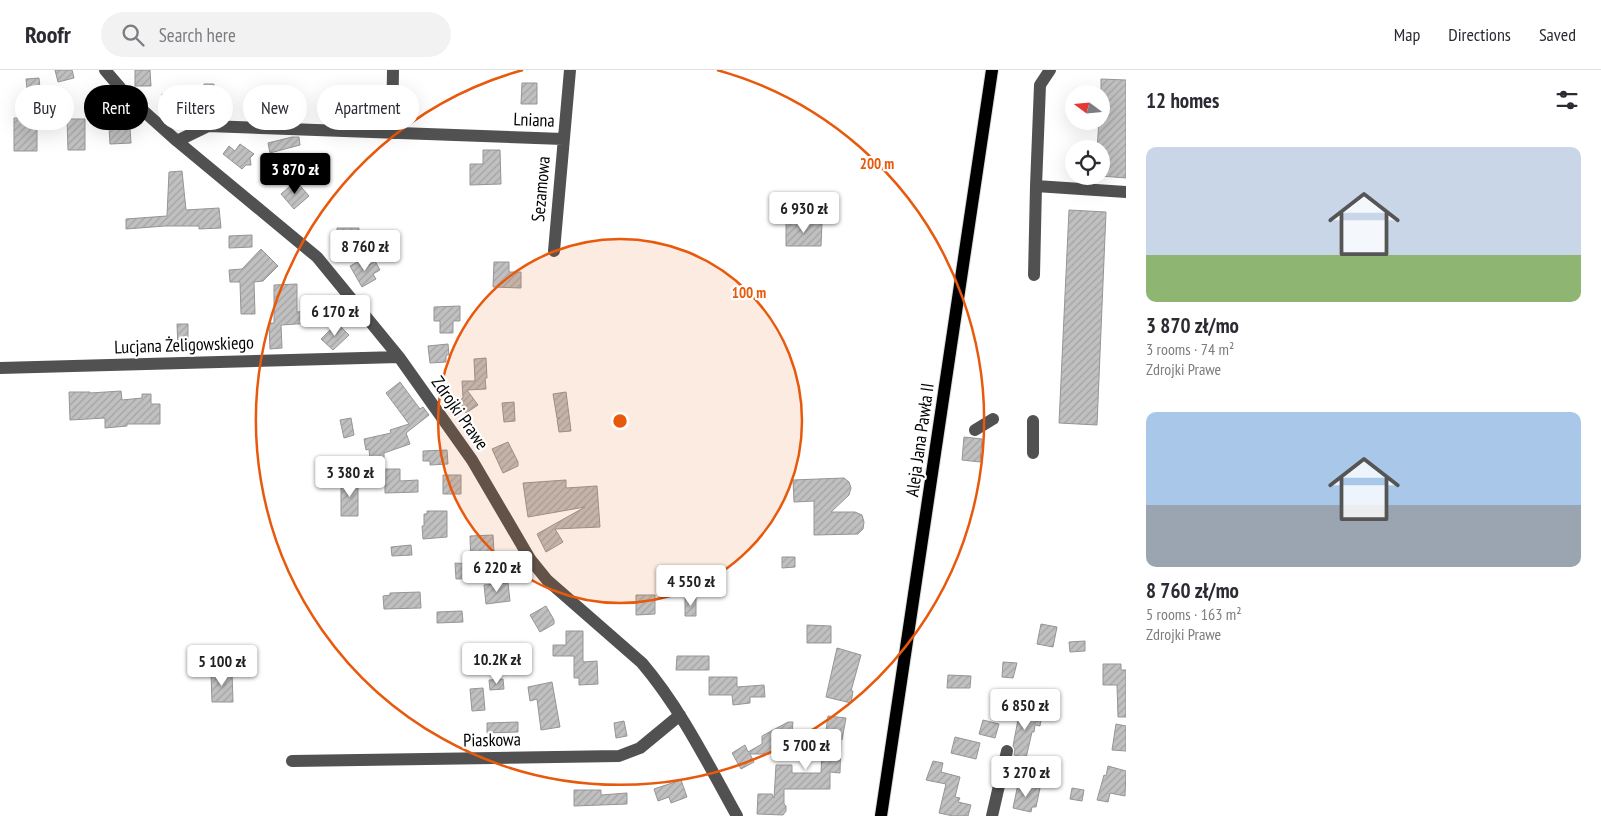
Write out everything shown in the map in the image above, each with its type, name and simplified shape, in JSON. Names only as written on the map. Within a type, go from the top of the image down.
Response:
[{"type":"main road","name":"Aleja Jana Pawła II","points":[[881,816],[992,70]]},
{"type":"street","name":"Zdrojki Prawe","points":[[105,70],[129,98],[177,141],[317,258],[399,357],[472,460],[530,559],[547,580],[642,663],[660,686],[680,715],[737,816]]},
{"type":"street","points":[[392,132],[393,70]]},
{"type":"street","name":"Sezamowa","points":[[554,251],[570,70]]},
{"type":"street","points":[[1034,275],[1040,85],[1050,70]]},
{"type":"street","name":"Lniana","points":[[177,141],[208,126],[563,139]]},
{"type":"street","points":[[1036,186],[1126,192]]},
{"type":"street","name":"Lucjana Żeligowskiego","points":[[0,368],[399,357]]},
{"type":"street","points":[[976,430],[993,419]]},
{"type":"street","points":[[1033,421],[1033,453]]},
{"type":"street","name":"Piaskowa","points":[[292,761],[619,756],[640,748],[680,715]]},
{"type":"street","points":[[992,816],[1007,751]]},
{"type":"building","points":[[55,70],[72,70],[74,78],[58,82]]},
{"type":"building","points":[[135,70],[150,70],[151,86],[135,85]]},
{"type":"building","points":[[39,78],[40,85],[27,85],[26,79]]},
{"type":"building","points":[[1101,79],[1126,80],[1126,178],[1110,177],[1110,140],[1098,140],[1098,130],[1110,130],[1110,85],[1101,85]]},
{"type":"building","points":[[522,83],[537,83],[537,104],[521,104]]},
{"type":"building","points":[[15,118],[15,130],[37,130],[37,151],[14,151]]},
{"type":"building","points":[[74,119],[84,119],[85,150],[68,150],[67,130],[74,130]]},
{"type":"building","points":[[109,130],[130,130],[131,143],[110,144]]},
{"type":"building","points":[[299,137],[300,145],[270,153],[268,143]]},
{"type":"building","points":[[240,144],[254,154],[250,158],[251,165],[246,165],[242,169],[223,154],[229,146],[235,151]]},
{"type":"building","points":[[483,150],[500,150],[501,184],[470,185],[470,164],[483,164]]},
{"type":"building","points":[[182,171],[186,210],[219,208],[221,228],[199,229],[199,226],[165,226],[126,229],[126,219],[167,216],[169,172]]},
{"type":"building","points":[[296,181],[309,196],[294,209],[281,194]]},
{"type":"building","points":[[1069,210],[1106,212],[1097,425],[1059,423]]},
{"type":"building","points":[[786,222],[822,223],[821,246],[786,246]]},
{"type":"building","points":[[337,228],[359,228],[359,248],[338,249]]},
{"type":"building","points":[[252,235],[252,247],[229,248],[229,236]]},
{"type":"building","points":[[261,249],[278,266],[263,281],[254,282],[255,314],[241,314],[240,282],[230,282],[229,270],[242,269]]},
{"type":"building","points":[[365,258],[369,265],[375,261],[380,270],[373,274],[376,279],[362,287],[350,266]]},
{"type":"building","points":[[494,262],[509,262],[509,272],[521,272],[521,288],[493,287]]},
{"type":"building","points":[[297,284],[297,312],[327,310],[327,322],[281,325],[282,348],[270,349],[269,323],[274,323],[274,285]]},
{"type":"building","points":[[460,306],[460,321],[453,321],[453,333],[440,333],[440,321],[434,321],[434,307]]},
{"type":"building","points":[[337,323],[349,335],[333,350],[321,339]]},
{"type":"building","points":[[177,324],[188,324],[188,348],[178,348]]},
{"type":"building","points":[[448,344],[449,355],[446,355],[446,362],[430,363],[428,346]]},
{"type":"building","points":[[486,358],[486,389],[467,390],[478,405],[466,413],[457,402],[463,398],[462,381],[475,381],[474,359]]},
{"type":"building","points":[[400,382],[420,409],[423,407],[429,415],[406,433],[410,444],[384,453],[384,459],[370,460],[369,449],[366,450],[364,439],[391,433],[390,430],[409,424],[386,393]]},
{"type":"building","points":[[121,391],[122,400],[142,398],[142,394],[151,394],[151,404],[160,404],[160,424],[127,424],[127,426],[105,428],[105,418],[70,420],[69,392]]},
{"type":"building","points":[[566,392],[571,431],[559,432],[557,419],[560,418],[557,418],[553,394]]},
{"type":"building","points":[[514,402],[515,421],[504,422],[502,403]]},
{"type":"building","points":[[351,418],[354,435],[344,438],[340,420]]},
{"type":"building","points":[[964,437],[982,439],[980,462],[962,460]]},
{"type":"building","points":[[508,442],[518,462],[518,466],[503,473],[492,449]]},
{"type":"building","points":[[447,450],[448,464],[430,465],[430,461],[423,461],[423,451]]},
{"type":"building","points":[[385,469],[400,469],[400,481],[418,480],[418,492],[385,493]]},
{"type":"building","points":[[443,475],[461,475],[461,494],[443,494]]},
{"type":"building","points":[[844,478],[849,482],[851,488],[849,495],[831,512],[855,512],[862,515],[863,529],[858,534],[814,535],[814,501],[794,502],[793,480]]},
{"type":"building","points":[[341,479],[358,479],[358,516],[341,516]]},
{"type":"building","points":[[566,480],[566,488],[597,486],[600,527],[555,529],[563,542],[546,552],[537,534],[585,507],[528,517],[523,483]]},
{"type":"building","points":[[427,511],[447,511],[447,537],[423,539],[422,526],[424,526],[424,514],[427,514]]},
{"type":"building","points":[[493,535],[494,553],[483,553],[484,578],[456,579],[455,563],[471,564],[470,536]]},
{"type":"building","points":[[411,545],[412,555],[392,556],[391,547]]},
{"type":"building","points":[[782,557],[795,557],[795,567],[782,568]]},
{"type":"building","points":[[508,583],[510,601],[486,604],[484,585]]},
{"type":"building","points":[[420,592],[421,608],[384,609],[383,596],[390,595],[390,593]]},
{"type":"building","points":[[636,595],[655,595],[655,614],[636,615]]},
{"type":"building","points":[[685,598],[696,598],[696,616],[685,616]]},
{"type":"building","points":[[546,606],[554,620],[554,624],[540,632],[530,615]]},
{"type":"building","points":[[462,611],[463,622],[437,623],[437,612]]},
{"type":"building","points":[[1041,624],[1057,627],[1053,647],[1037,644]]},
{"type":"building","points":[[807,625],[831,626],[831,643],[807,643]]},
{"type":"building","points":[[566,631],[583,631],[583,662],[597,661],[598,684],[579,685],[579,678],[574,678],[574,656],[553,656],[553,645],[566,645]]},
{"type":"building","points":[[1085,641],[1085,651],[1070,652],[1069,642]]},
{"type":"building","points":[[837,648],[861,655],[851,691],[853,691],[851,703],[826,697]]},
{"type":"building","points":[[677,656],[709,656],[709,670],[676,670]]},
{"type":"building","points":[[1003,662],[1017,663],[1013,678],[1002,677]]},
{"type":"building","points":[[1103,664],[1121,664],[1121,670],[1126,670],[1126,717],[1118,717],[1117,685],[1103,685]]},
{"type":"building","points":[[232,672],[233,702],[212,702],[211,673]]},
{"type":"building","points":[[948,675],[971,676],[970,688],[947,688]]},
{"type":"building","points":[[709,677],[737,677],[737,687],[764,685],[765,697],[750,697],[750,703],[733,705],[732,695],[709,695]]},
{"type":"building","points":[[503,679],[504,689],[490,690],[489,680]]},
{"type":"building","points":[[552,682],[560,727],[541,730],[537,699],[530,701],[528,687]]},
{"type":"building","points":[[483,688],[485,710],[472,711],[470,689]]},
{"type":"building","points":[[1020,709],[1042,713],[1040,726],[1035,725],[1034,732],[1032,732],[1026,758],[1014,755],[1015,749],[1013,746]]},
{"type":"building","points":[[828,716],[846,718],[841,739],[840,773],[830,772],[830,789],[784,789],[786,811],[783,815],[757,814],[758,794],[772,794],[774,798],[776,765],[792,765],[792,773],[821,773],[823,732],[826,731]]},
{"type":"building","points":[[983,720],[999,724],[995,738],[979,734]]},
{"type":"building","points":[[624,721],[627,736],[616,738],[614,723]]},
{"type":"building","points":[[518,722],[518,732],[487,733],[487,723]]},
{"type":"building","points":[[788,722],[793,722],[792,732],[787,731],[787,744],[777,744],[777,749],[769,754],[750,754],[754,762],[741,769],[732,753],[745,745],[748,752],[762,744],[762,736]]},
{"type":"building","points":[[1116,724],[1126,726],[1126,751],[1112,750]]},
{"type":"building","points":[[955,737],[980,743],[976,759],[951,753]]},
{"type":"building","points":[[933,761],[943,763],[941,772],[960,777],[955,797],[960,798],[958,802],[971,805],[968,816],[953,816],[939,813],[946,784],[926,780]]},
{"type":"building","points":[[1108,766],[1126,771],[1125,796],[1110,793],[1108,802],[1097,800]]},
{"type":"building","points":[[681,780],[687,797],[671,803],[669,797],[658,801],[654,789]]},
{"type":"building","points":[[1018,784],[1040,788],[1036,807],[1032,807],[1031,812],[1013,808]]},
{"type":"building","points":[[1072,788],[1084,790],[1082,801],[1070,799]]},
{"type":"building","points":[[574,790],[601,790],[601,795],[627,793],[627,804],[574,806]]}]
